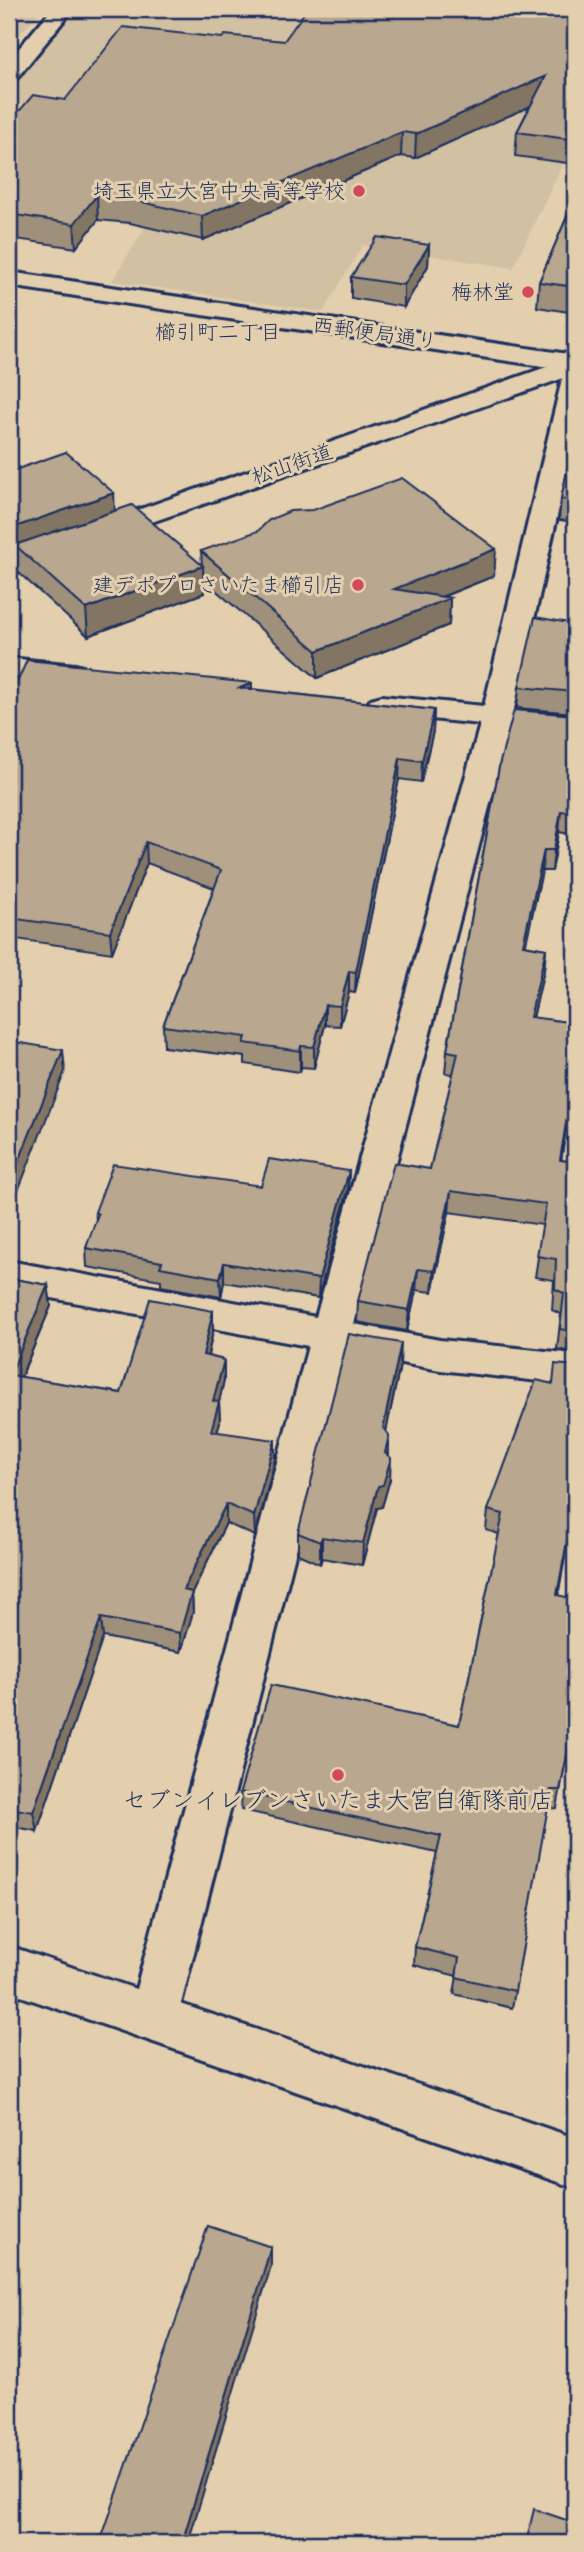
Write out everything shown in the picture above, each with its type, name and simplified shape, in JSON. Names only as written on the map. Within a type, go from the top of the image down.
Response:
[{"type":"street","points":[[9,73],[64,9]]},
{"type":"street","name":"西郵便局通り","points":[[9,279],[575,364]]},
{"type":"street","name":"松山街道","points":[[9,564],[575,364]]},
{"type":"street","points":[[152,2020],[331,1335],[497,717],[575,379]]},
{"type":"street","points":[[9,698],[16,668],[107,677]]},
{"type":"street","points":[[358,703],[575,725]]},
{"type":"street","points":[[9,1275],[440,1355],[575,1370]]},
{"type":"street","points":[[9,1969],[575,2163]]},
{"type":"shaded area","points":[[9,9],[42,9],[9,47]]},
{"type":"shaded area","name":"埼玉県立大宮中央高等学校","points":[[76,9],[575,9],[575,138],[513,268],[363,245],[323,312],[112,281],[208,126],[9,103],[9,88]]},
{"type":"building","points":[[307,9],[575,9],[575,140],[517,132],[546,76],[416,134],[402,132],[202,216],[129,199],[97,195],[74,224],[9,214],[9,123],[33,95],[65,100],[123,27],[222,38],[225,35],[284,41]]},
{"type":"building","points":[[575,198],[575,287],[539,282]]},
{"type":"building","points":[[377,237],[429,245],[404,285],[351,277]]},
{"type":"building","points":[[575,435],[575,501],[561,499]]},
{"type":"building","points":[[66,452],[114,493],[9,529],[9,472]]},
{"type":"building","points":[[402,478],[496,549],[394,589],[450,598],[317,651],[201,551],[258,531],[269,520],[290,511],[313,510]]},
{"type":"building","points":[[132,505],[203,566],[86,609],[15,545]]},
{"type":"building","points":[[535,617],[575,624],[575,692],[519,687]]},
{"type":"building","points":[[27,660],[252,683],[240,688],[434,710],[422,761],[400,758],[356,972],[349,971],[340,1006],[325,1005],[314,1047],[301,1046],[300,1051],[244,1043],[246,1037],[163,1026],[221,870],[146,842],[110,932],[9,918],[9,686],[15,687]]},
{"type":"building","points":[[514,710],[575,715],[575,792],[571,812],[561,811],[554,850],[544,850],[523,945],[546,949],[530,1017],[575,1023],[575,1068],[560,1160],[575,1162],[575,1332],[560,1329],[564,1293],[555,1289],[556,1259],[537,1256],[546,1204],[451,1191],[434,1271],[418,1269],[409,1310],[358,1301],[394,1163],[430,1169],[458,1053],[447,1051],[500,762]]},
{"type":"building","points":[[9,1041],[63,1050],[9,1186]]},
{"type":"building","points":[[269,1159],[349,1171],[319,1279],[224,1263],[220,1278],[160,1267],[162,1262],[86,1248],[98,1214],[95,1212],[113,1164],[261,1186]]},
{"type":"building","points":[[9,1278],[48,1285],[10,1375],[121,1393],[150,1299],[213,1311],[203,1355],[224,1360],[213,1401],[219,1402],[211,1431],[275,1440],[254,1516],[226,1504],[183,1590],[192,1592],[180,1633],[101,1618],[33,1812],[9,1808]]},
{"type":"building","points":[[349,1334],[401,1343],[383,1428],[389,1435],[385,1453],[391,1458],[383,1485],[378,1486],[363,1543],[322,1537],[320,1542],[298,1533]]},
{"type":"building","points":[[555,1364],[575,1366],[575,1504],[557,1595],[575,1599],[575,1724],[560,1790],[551,1790],[515,1991],[456,1977],[459,1958],[415,1947],[441,1836],[240,1792],[271,1685],[459,1725],[503,1514],[488,1510],[536,1380],[553,1384]]},
{"type":"building","points":[[208,2226],[271,2247],[182,2543],[100,2543]]},
{"type":"building","points":[[534,2509],[575,2523],[575,2543],[526,2543]]},
{"type":"place","name":"埼玉県立大宮中央高等学校","points":[[359,191]]},
{"type":"place","name":"梅林堂","points":[[528,292]]},
{"type":"place","name":"建デポプロさいたま櫛引店","points":[[358,585]]},
{"type":"place","name":"セブンイレブンさいたま大宮自衛隊前店","points":[[338,1775]]},
{"type":"district","name":"櫛引町二丁目","points":[[218,332]]}]
